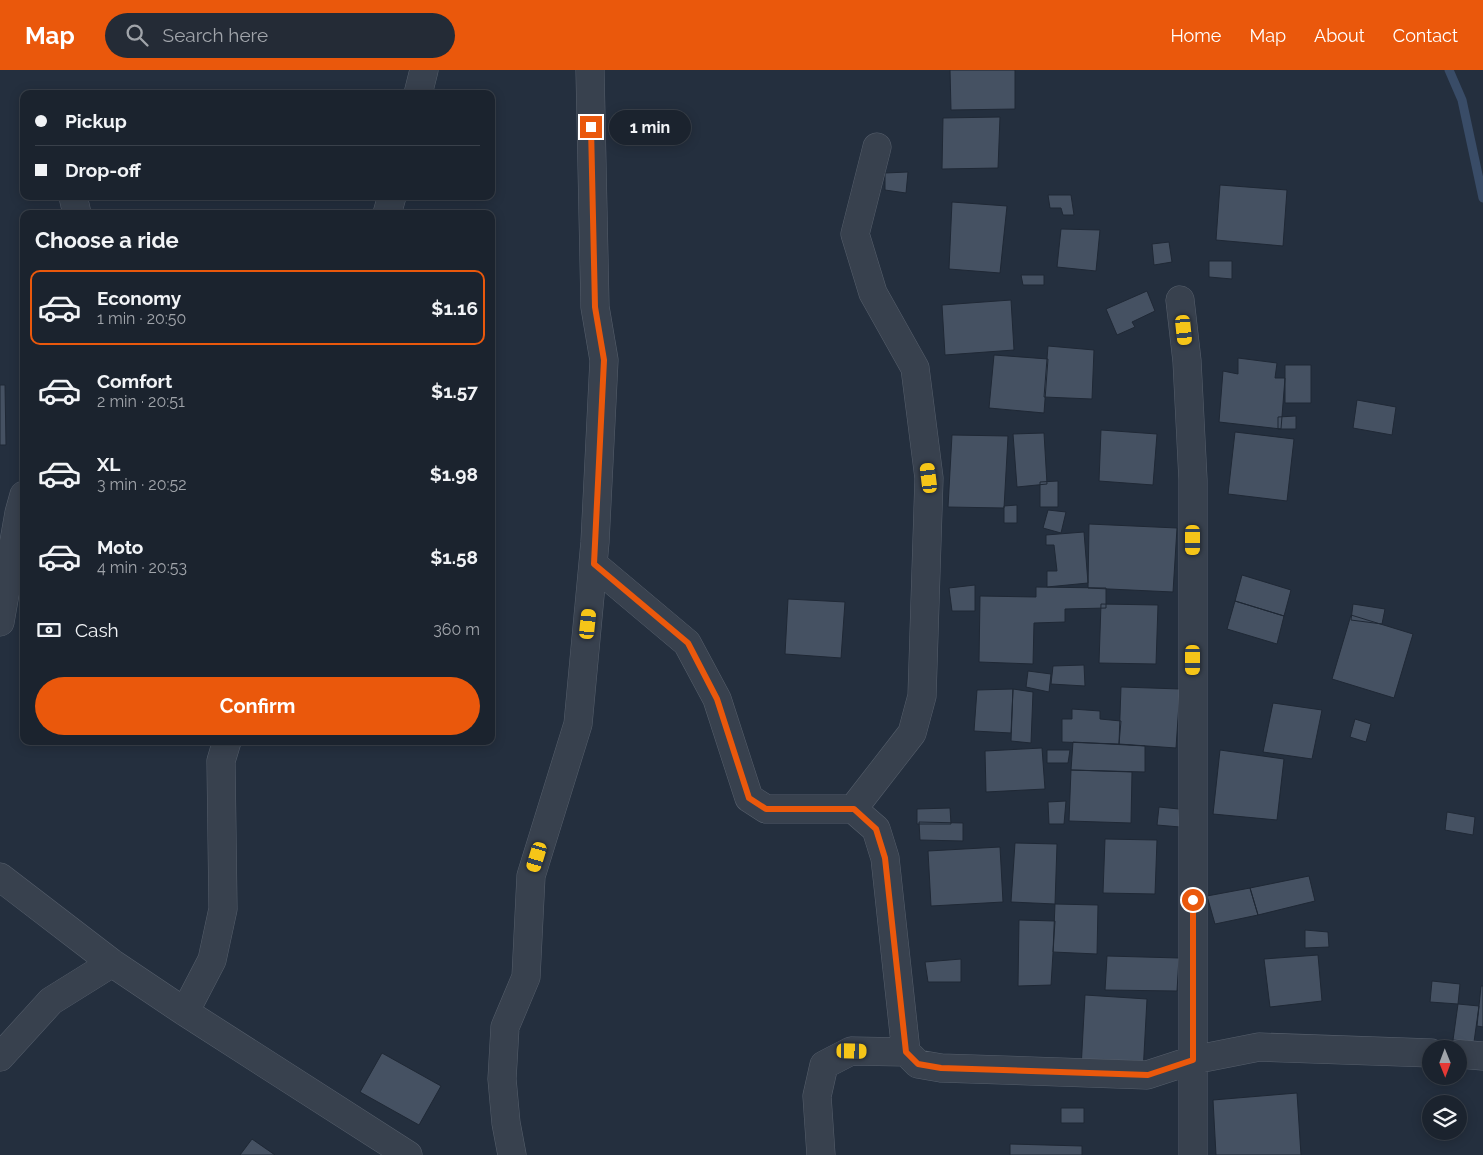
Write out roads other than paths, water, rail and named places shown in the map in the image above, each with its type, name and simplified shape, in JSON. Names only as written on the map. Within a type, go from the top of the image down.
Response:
[{"type":"street","points":[[419,90],[424,70]]},
{"type":"street","points":[[512,1155],[506,1123],[502,1079],[505,1027],[526,977],[531,876],[578,724],[594,564],[604,360],[595,307],[590,70]]},
{"type":"street","points":[[854,809],[912,733],[922,696],[929,478],[915,368],[873,293],[855,234],[877,147]]},
{"type":"street","points":[[1180,300],[1187,361],[1193,480],[1193,1155]]},
{"type":"street","points":[[0,622],[20,509]]},
{"type":"street","points":[[594,564],[688,643],[717,699],[749,798],[766,809],[854,809],[876,829],[885,858],[906,1052],[918,1064],[941,1068],[1148,1075],[1193,1060],[1259,1047],[1422,1053]]},
{"type":"street","points":[[185,1012],[212,960],[223,909],[221,761],[226,745]]},
{"type":"street","points":[[0,877],[112,963],[408,1155]]},
{"type":"street","points":[[0,1056],[51,1001],[112,963]]},
{"type":"street","points":[[821,1155],[817,1096],[824,1065],[852,1051],[906,1052]]},
{"type":"street","points":[[1468,1055],[1483,1056]]},
{"type":"waterway","points":[[1449,70],[1462,100],[1483,198]]}]
